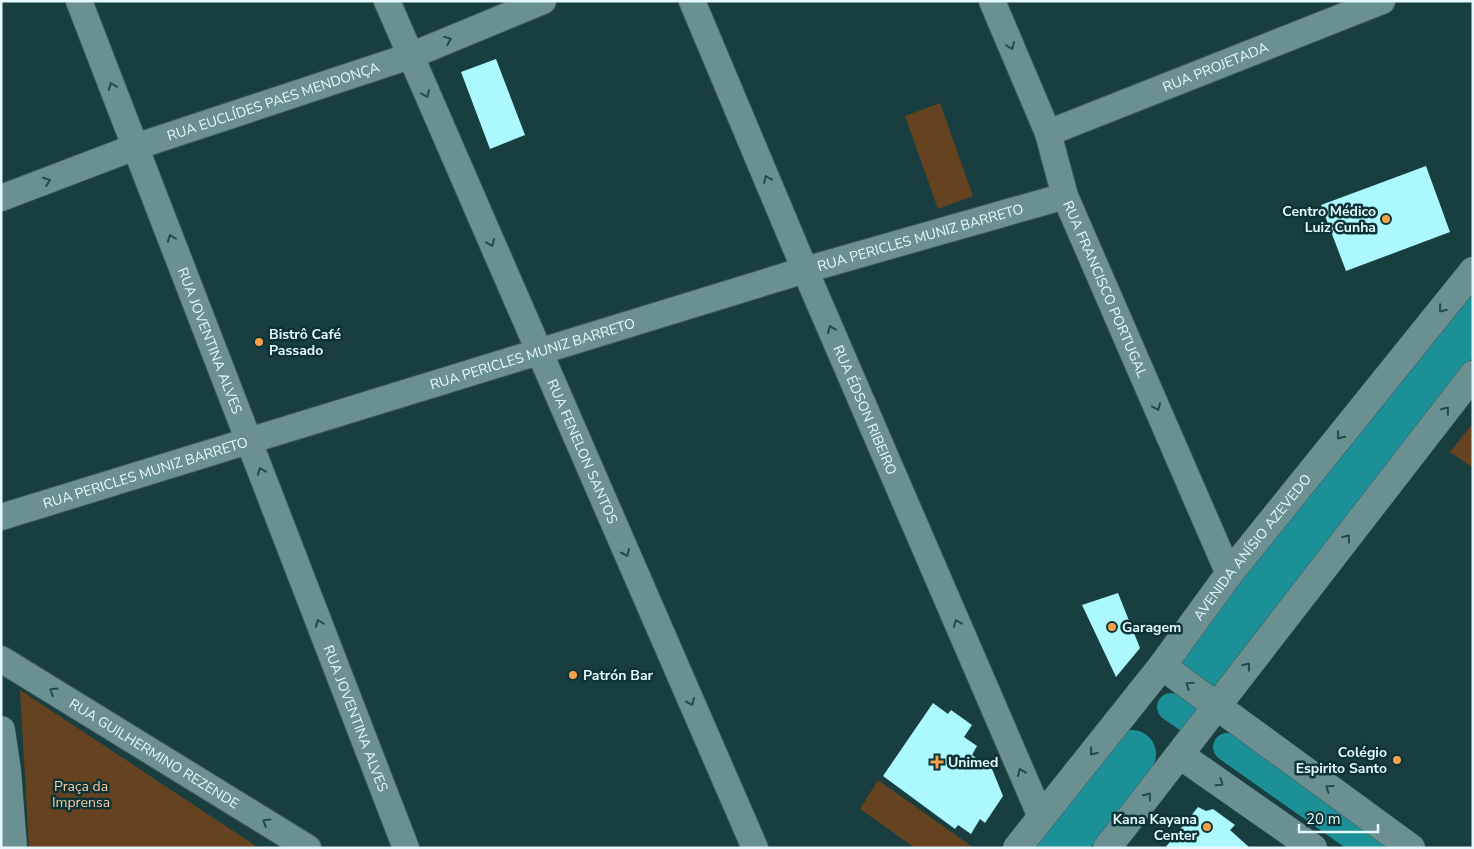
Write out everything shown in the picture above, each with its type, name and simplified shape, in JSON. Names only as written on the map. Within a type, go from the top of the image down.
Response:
[{"type":"street","name":"RUA JOVENTINA ALVES","points":[[79,1],[406,848]]},
{"type":"street","name":"RUA FENELON SANTOS","points":[[387,1],[755,848]]},
{"type":"street","name":"RUA EUCLÍDES PAES MENDONÇA","points":[[1,198],[136,147],[410,56],[543,1]]},
{"type":"street","name":"RUA ÉDSON RIBEIRO","points":[[692,1],[805,270],[1040,817]]},
{"type":"street","name":"RUA FRANCISCO PORTUGAL","points":[[992,1],[1048,133],[1065,196],[1229,574]]},
{"type":"street","name":"RUA PROJETADA","points":[[1048,133],[1382,1]]},
{"type":"street","name":"RUA PERICLES MUNIZ BARRETO","points":[[1,517],[805,270],[1065,196]]},
{"type":"street","name":"AVENIDA ANÍSIO AZEVEDO","points":[[1017,848],[1162,666],[1229,574],[1473,271]]},
{"type":"street","points":[[1107,848],[1473,375]]},
{"type":"street","name":"RUA GUILHERMINO REZENDE","points":[[1,659],[302,846]]},
{"type":"street","points":[[1162,666],[1411,848]]},
{"type":"street","points":[[1,730],[7,771],[13,848]]},
{"type":"street","points":[[1180,755],[1313,848]]},
{"type":"green space","points":[[940,103],[973,196],[938,209],[905,116]]},
{"type":"green space","points":[[1473,423],[1473,468],[1450,452]]},
{"type":"green space","name":"Praça da Imprensa","points":[[20,690],[259,848],[29,848]]},
{"type":"green space","points":[[878,780],[974,848],[915,848],[860,809]]},
{"type":"building","points":[[496,59],[525,135],[490,149],[461,72]]},
{"type":"building","name":"Centro Médico Luiz Cunha","points":[[1426,166],[1450,232],[1346,271],[1321,205]]},
{"type":"building","name":"Garagem","points":[[1118,593],[1140,648],[1116,677],[1082,605]]},
{"type":"building","name":"Unimed","points":[[933,703],[948,714],[951,710],[972,725],[964,737],[977,746],[972,755],[992,769],[1003,796],[985,823],[980,819],[971,834],[958,825],[955,829],[883,776]]},
{"type":"building","name":"Kana Kayana Center","points":[[1198,807],[1206,811],[1213,809],[1235,825],[1230,830],[1250,848],[1165,848]]},
{"type":"waterway","points":[[1204,664],[1473,318]]},
{"type":"waterway","points":[[1171,707],[1187,718]]},
{"type":"waterway","points":[[1227,747],[1370,848]]},
{"type":"waterway","points":[[1060,848],[1132,754]]},
{"type":"place","name":"Centro Médico Luiz Cunha","points":[[1386,219]]},
{"type":"place","name":"Bistrô Café Passado","points":[[259,342]]},
{"type":"place","name":"Garagem","points":[[1112,627]]},
{"type":"place","name":"Patrón Bar","points":[[573,675]]},
{"type":"place","name":"Colégio Espirito Santo","points":[[1397,760]]},
{"type":"place","name":"Unimed","points":[[937,762]]},
{"type":"place","name":"Kana Kayana Center","points":[[1207,827]]}]
